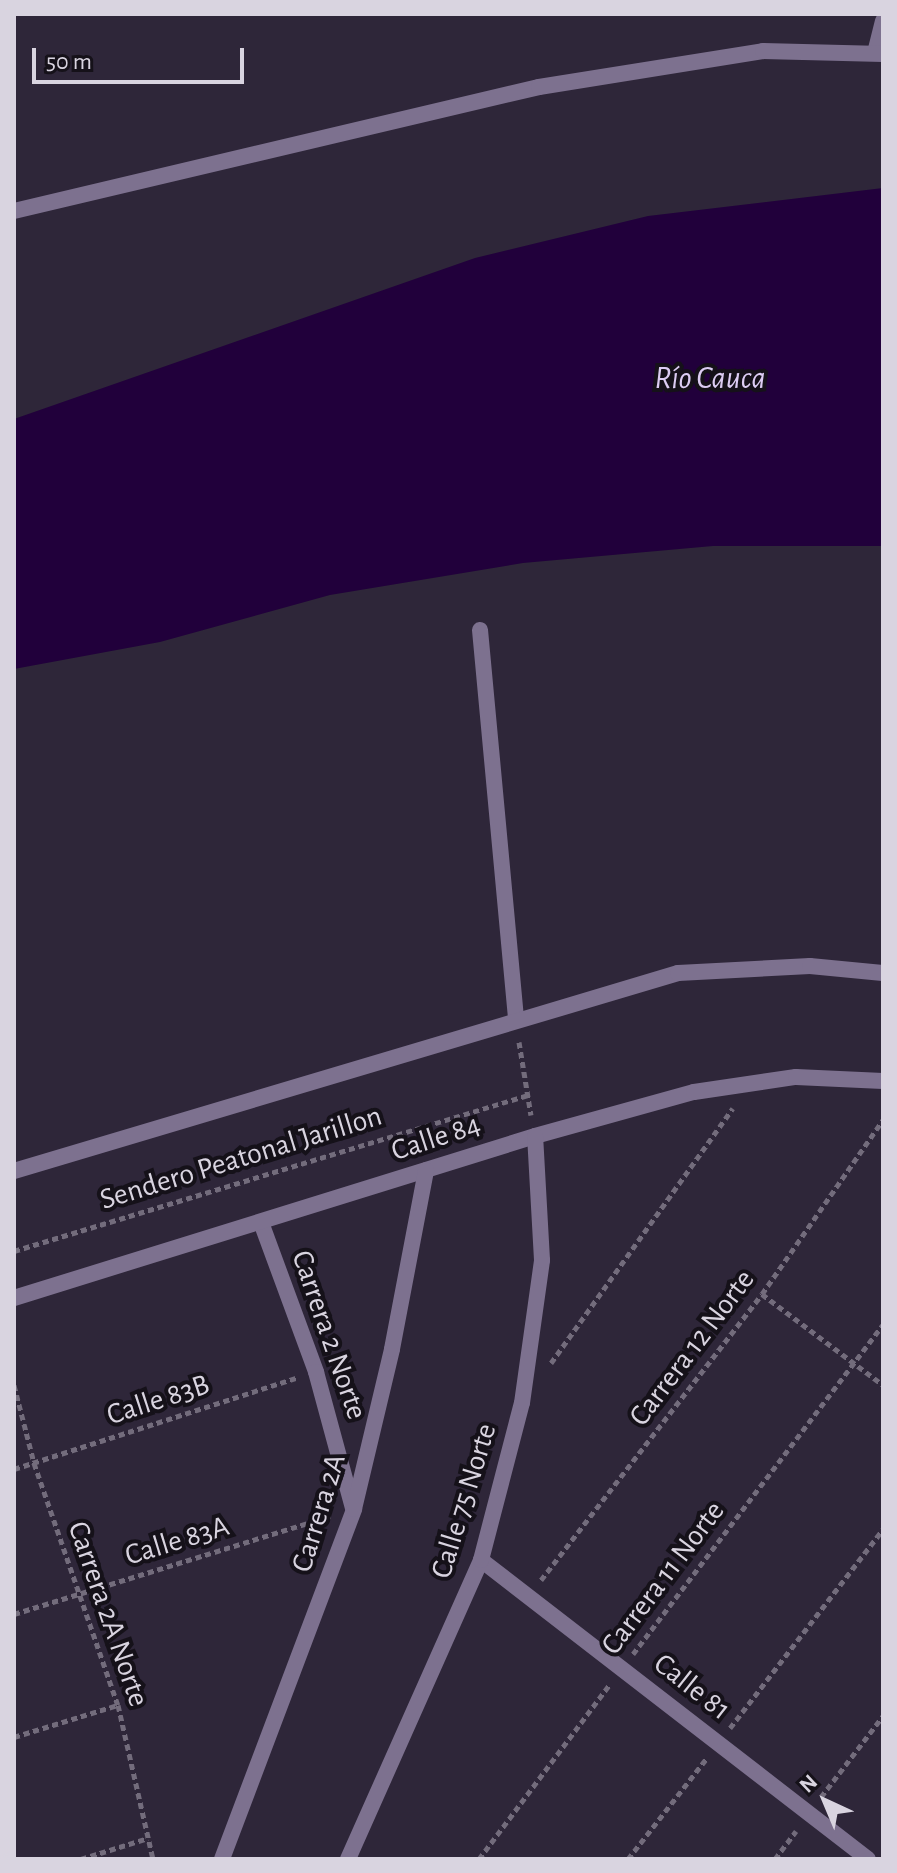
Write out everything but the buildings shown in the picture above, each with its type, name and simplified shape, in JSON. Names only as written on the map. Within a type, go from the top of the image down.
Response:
[{"type":"street","points":[[14,211],[539,87],[763,51],[879,53],[883,21]]},
{"type":"street","points":[[480,630],[516,1020]]},
{"type":"street","points":[[14,1171],[678,973],[810,966],[883,973]]},
{"type":"street","name":"Calle 84","points":[[14,1298],[262,1225],[535,1136],[694,1092],[796,1077],[883,1081]]},
{"type":"street","name":"Calle 75 Norte","points":[[348,1859],[481,1560],[522,1403],[542,1260],[535,1136]]},
{"type":"street","name":"Carrera 2A","points":[[222,1859],[354,1509],[392,1349],[426,1170]]},
{"type":"street","name":"Carrera 2 Norte","points":[[262,1225],[316,1372],[354,1509]]},
{"type":"street","name":"Calle 81","points":[[481,1560],[868,1859]]},
{"type":"path","points":[[516,1020],[535,1136]]},
{"type":"path","points":[[522,1403],[751,1083]]},
{"type":"path","name":"Sendero Peatonal Jarillon","points":[[14,1251],[528,1095]]},
{"type":"path","name":"Carrera 12 Norte","points":[[529,1597],[762,1294],[883,1120]]},
{"type":"path","points":[[762,1294],[883,1385]]},
{"type":"path","name":"Carrera 11 Norte","points":[[479,1859],[883,1325]]},
{"type":"path","name":"Calle 83B","points":[[14,1469],[316,1372]]},
{"type":"path","name":"Carrera 2A Norte","points":[[14,1385],[34,1463],[77,1595],[118,1705],[153,1859]]},
{"type":"path","name":"Calle 83A","points":[[14,1614],[354,1509]]},
{"type":"path","points":[[628,1859],[883,1529]]},
{"type":"path","points":[[14,1737],[118,1705]]},
{"type":"path","points":[[775,1859],[883,1716]]},
{"type":"path","points":[[81,1859],[148,1838]]},
{"type":"water","name":"Río Cauca","points":[[883,188],[883,546],[713,546],[523,563],[330,595],[160,642],[14,669],[14,419],[475,258],[648,216]]}]
